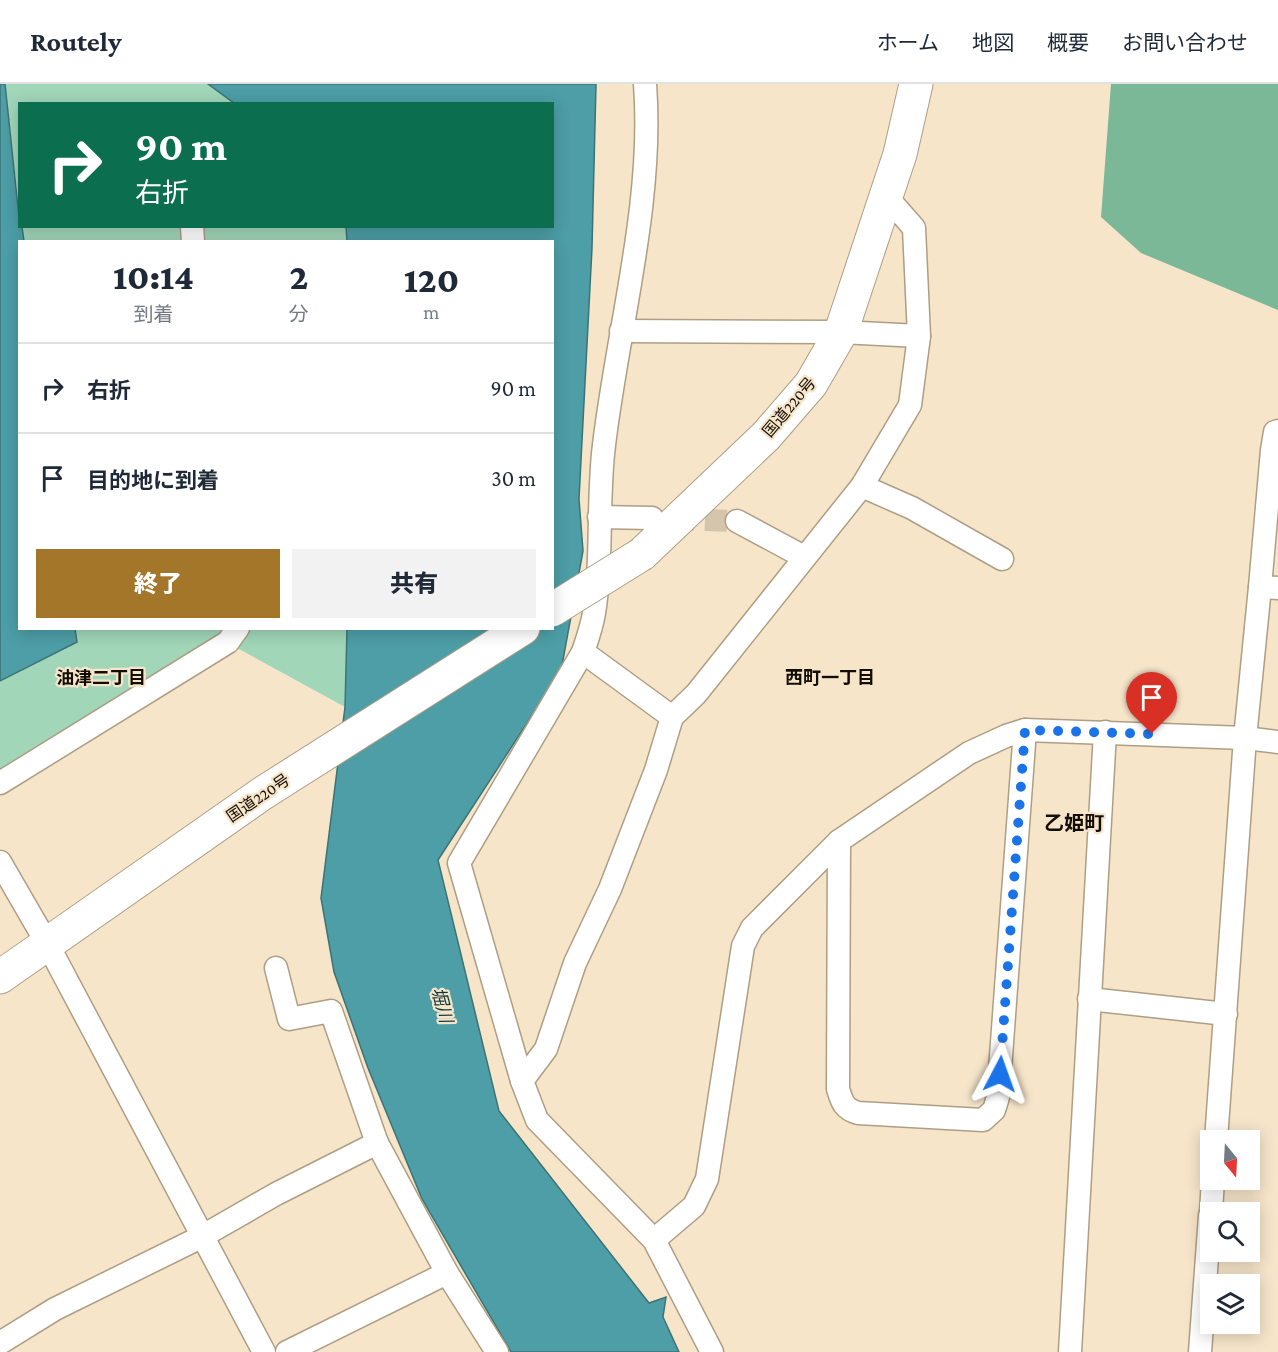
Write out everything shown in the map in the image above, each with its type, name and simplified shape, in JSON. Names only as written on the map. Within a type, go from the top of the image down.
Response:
[{"type":"highway","name":"国道220号","points":[[554,609],[642,554],[766,436],[811,384],[841,332],[900,154],[916,84]]},
{"type":"highway","name":"国道220号","points":[[0,977],[263,793],[520,630]]},
{"type":"street","points":[[645,84],[648,128],[634,249],[604,443],[599,491],[600,545],[594,615],[583,652],[459,863],[522,1081],[537,1120],[654,1240],[712,1352]]},
{"type":"street","points":[[522,1081],[546,1049],[575,963],[610,889],[656,770],[672,717],[696,694],[862,486],[910,405],[919,336],[914,228],[885,195]]},
{"type":"street","points":[[621,331],[841,332],[919,336]]},
{"type":"street","points":[[1217,1130],[1245,738],[1269,587],[1272,450],[1275,432],[1278,431]]},
{"type":"street","points":[[862,486],[912,508],[1002,559]]},
{"type":"street","points":[[599,517],[652,518]]},
{"type":"street","points":[[737,521],[804,557]]},
{"type":"street","points":[[0,783],[228,642],[237,630]]},
{"type":"street","points":[[583,652],[672,717]]},
{"type":"street","points":[[654,1240],[694,1206],[707,1179],[740,959],[748,937],[757,923],[839,841],[969,753],[1025,730],[1245,738],[1278,742]]},
{"type":"street","points":[[839,841],[838,1077],[842,1103],[847,1109],[858,1113],[983,1120],[989,1117],[998,1097],[1025,730]]},
{"type":"street","points":[[1070,1352],[1105,732]]},
{"type":"street","points":[[0,862],[48,945],[264,1352]]},
{"type":"street","points":[[276,968],[289,1019],[331,1011],[377,1143],[447,1273],[497,1352]]},
{"type":"street","points":[[1089,999],[1226,1014]]},
{"type":"street","points":[[0,1343],[55,1309],[201,1237],[276,1194],[377,1143]]},
{"type":"street","points":[[1200,1352],[1207,1262]]},
{"type":"street","points":[[287,1352],[447,1273]]},
{"type":"green space","points":[[5,84],[208,84],[233,102],[18,102],[18,198]]},
{"type":"green space","points":[[1111,84],[1278,84],[1278,310],[1141,253],[1101,217]]},
{"type":"green space","points":[[22,228],[346,228],[347,240],[24,240]]},
{"type":"green space","points":[[75,630],[347,630],[345,707],[228,643],[0,783],[0,681],[77,642]]},
{"type":"water","points":[[0,84],[5,84],[18,207],[18,228],[22,228],[24,240],[18,240],[18,630],[75,630],[77,642],[0,681]]},
{"type":"water","name":"堀川","points":[[208,84],[596,84],[592,248],[579,499],[583,551],[561,671],[438,860],[499,1111],[649,1303],[666,1297],[663,1317],[679,1352],[511,1352],[422,1199],[368,1068],[334,972],[321,898],[345,707],[347,630],[554,630],[554,240],[347,240],[346,228],[554,228],[554,102],[233,102]]},
{"type":"tunnel","points":[[672,519],[737,521]]},
{"type":"district","name":"油津二丁目","points":[[101,678]]},
{"type":"district","name":"西町一丁目","points":[[830,678]]},
{"type":"district","name":"乙姫町","points":[[1074,823]]},
{"type":"route","points":[[1000,1074],[1025,730],[1152,734]]}]
